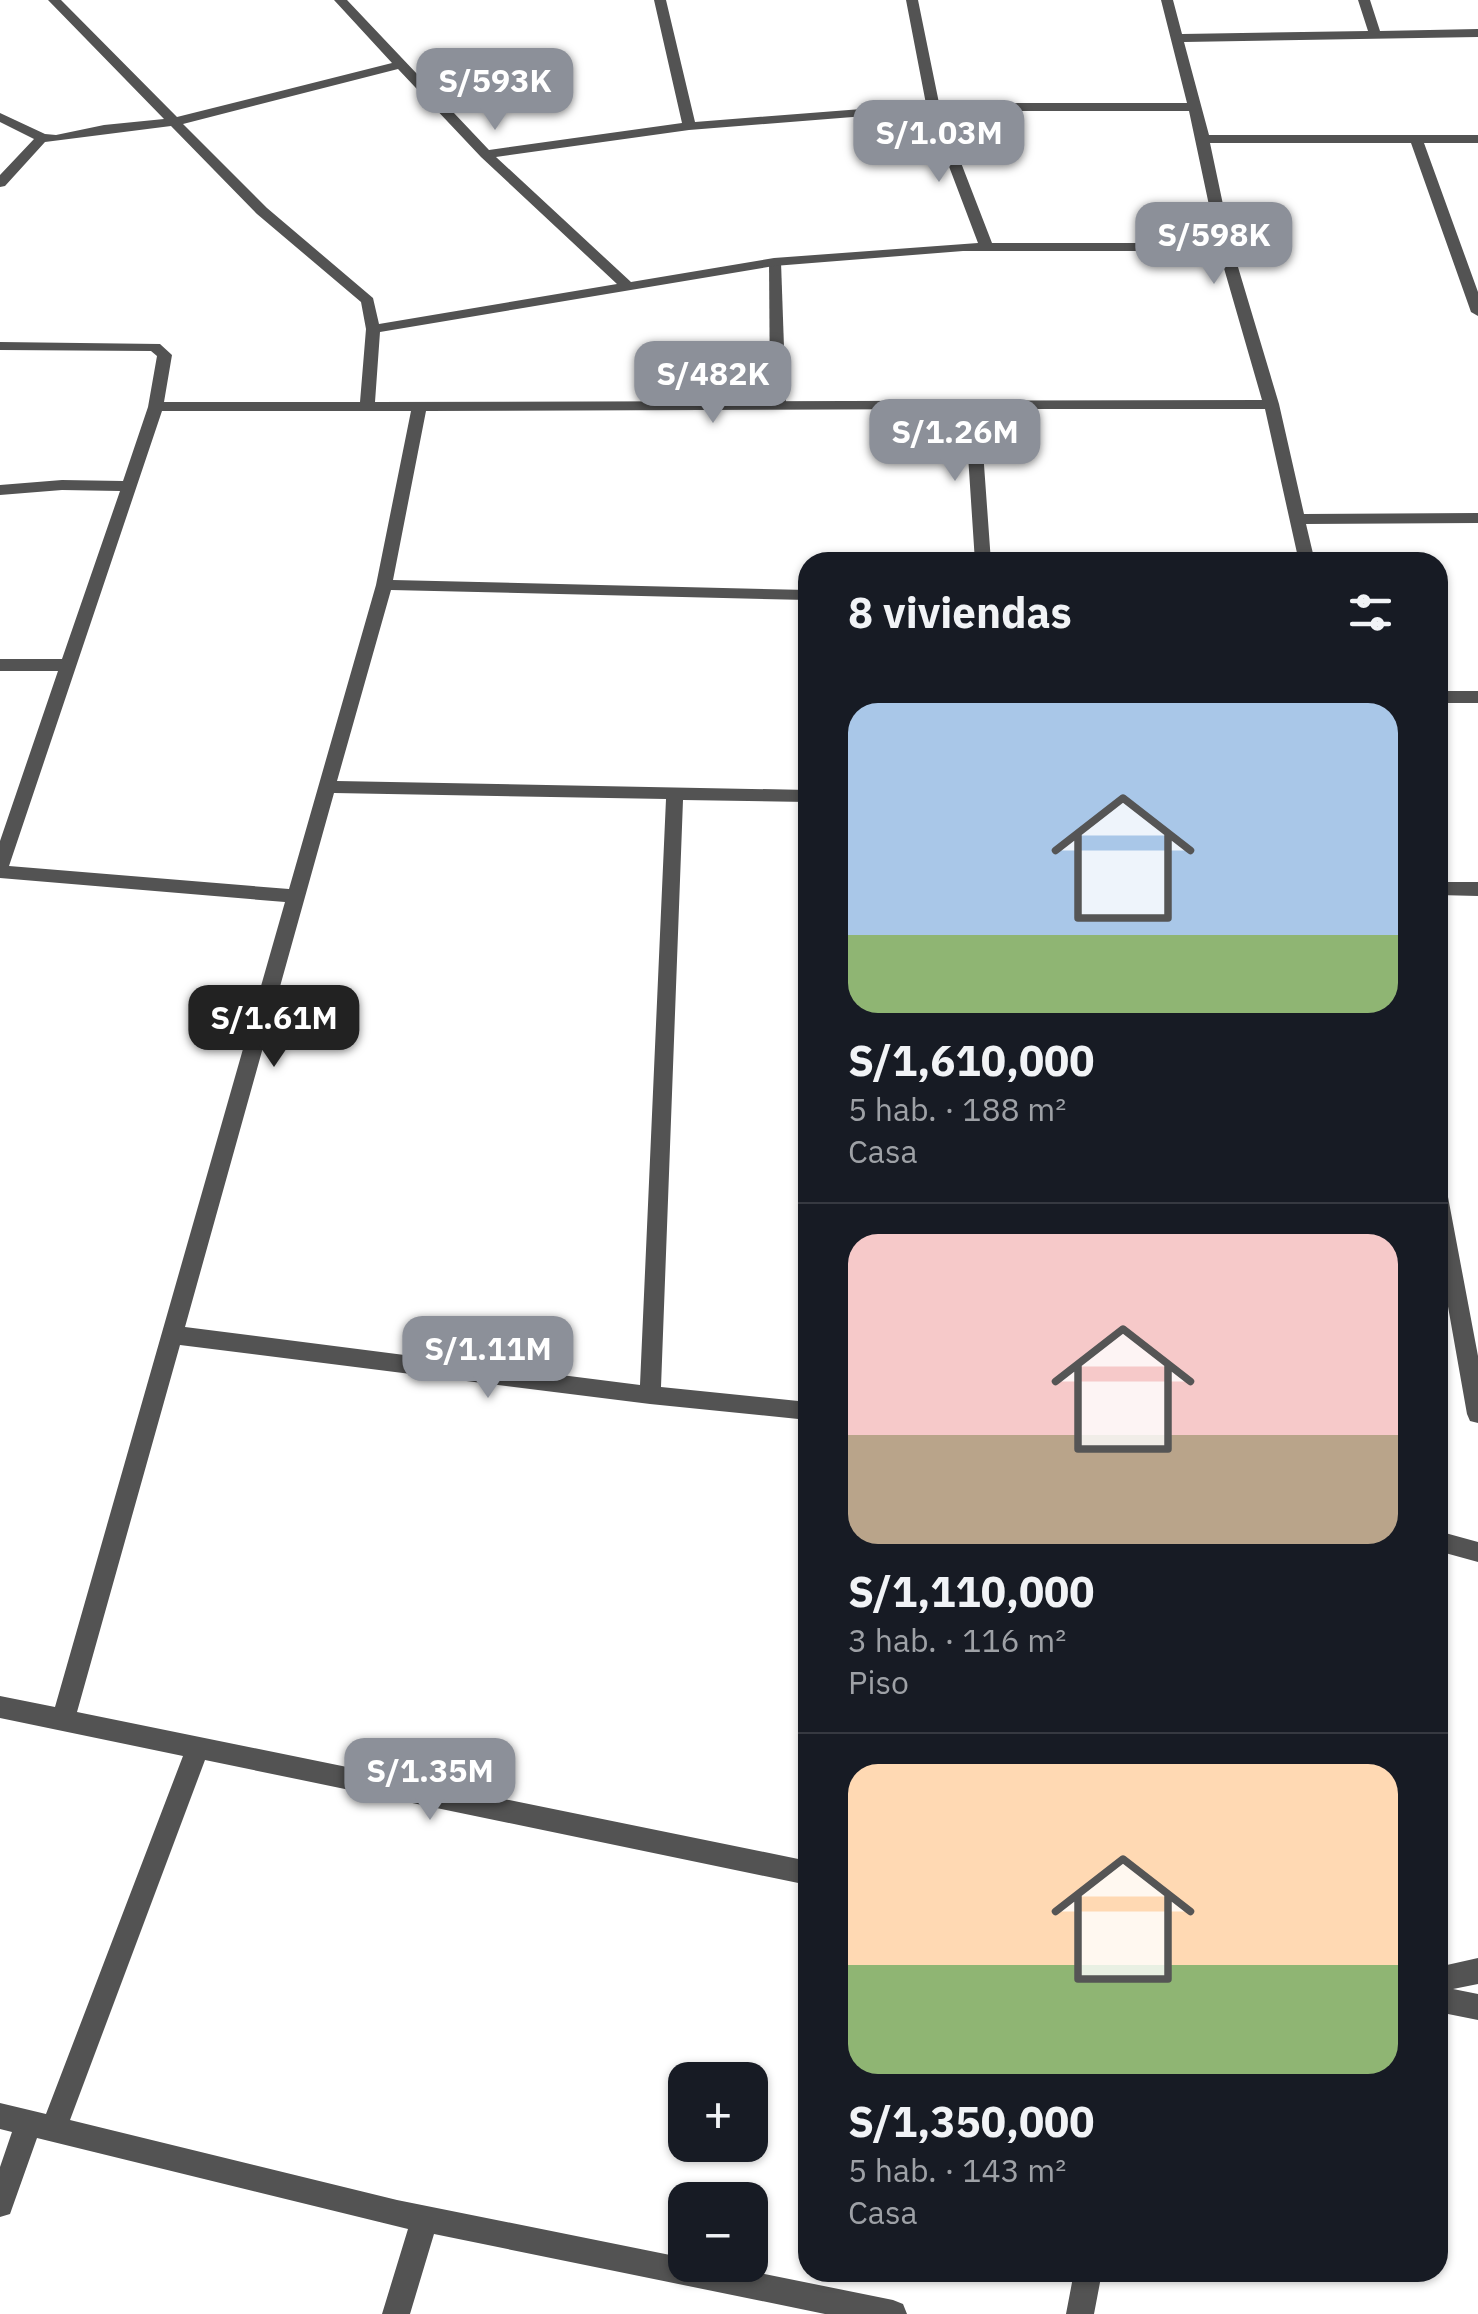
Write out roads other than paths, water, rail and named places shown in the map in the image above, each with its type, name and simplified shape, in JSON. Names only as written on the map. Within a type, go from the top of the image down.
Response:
[{"type":"street","points":[[54,0],[262,211],[368,302],[373,329],[367,405]]},
{"type":"street","points":[[340,0],[486,154],[629,288]]},
{"type":"street","points":[[660,0],[689,126]]},
{"type":"street","points":[[912,0],[932,108],[986,247]]},
{"type":"street","points":[[1166,0],[1204,139],[1225,247],[1271,404],[1305,552]]},
{"type":"street","points":[[1364,0],[1375,34]]},
{"type":"street","points":[[1176,38],[1478,32]]},
{"type":"street","points":[[0,116],[42,138],[56,139],[104,129],[176,122],[402,64]]},
{"type":"street","points":[[486,154],[689,126],[932,108],[1196,107]]},
{"type":"street","points":[[0,184],[42,138]]},
{"type":"street","points":[[1204,139],[1478,139]]},
{"type":"street","points":[[1416,139],[1478,312]]},
{"type":"street","points":[[373,329],[774,262],[986,247],[1225,247]]},
{"type":"street","points":[[774,262],[778,404]]},
{"type":"street","points":[[0,346],[155,347],[165,355],[156,407],[0,870],[297,896]]},
{"type":"street","points":[[972,403],[982,552]]},
{"type":"street","points":[[62,1720],[384,585],[420,404]]},
{"type":"street","points":[[156,407],[1271,404]]},
{"type":"street","points":[[0,490],[128,486]]},
{"type":"street","points":[[1296,519],[1478,518]]},
{"type":"street","points":[[384,585],[798,595]]},
{"type":"street","points":[[0,665],[68,665]]},
{"type":"street","points":[[1448,697],[1478,697]]},
{"type":"street","points":[[327,787],[798,796]]},
{"type":"street","points":[[650,1395],[675,792]]},
{"type":"street","points":[[1448,890],[1478,890]]},
{"type":"street","points":[[1448,1251],[1478,1414]]},
{"type":"street","points":[[174,1335],[650,1395],[798,1409]]},
{"type":"street","points":[[1448,1544],[1478,1552]]},
{"type":"street","points":[[0,1706],[798,1871]]},
{"type":"street","points":[[0,2204],[41,2126],[198,1748]]},
{"type":"street","points":[[1448,1978],[1478,1971]]},
{"type":"street","points":[[1448,2001],[1478,2006]]},
{"type":"street","points":[[0,2116],[424,2218],[893,2314]]},
{"type":"street","points":[[396,2314],[424,2218]]},
{"type":"street","points":[[1080,2314],[1086,2282]]}]
